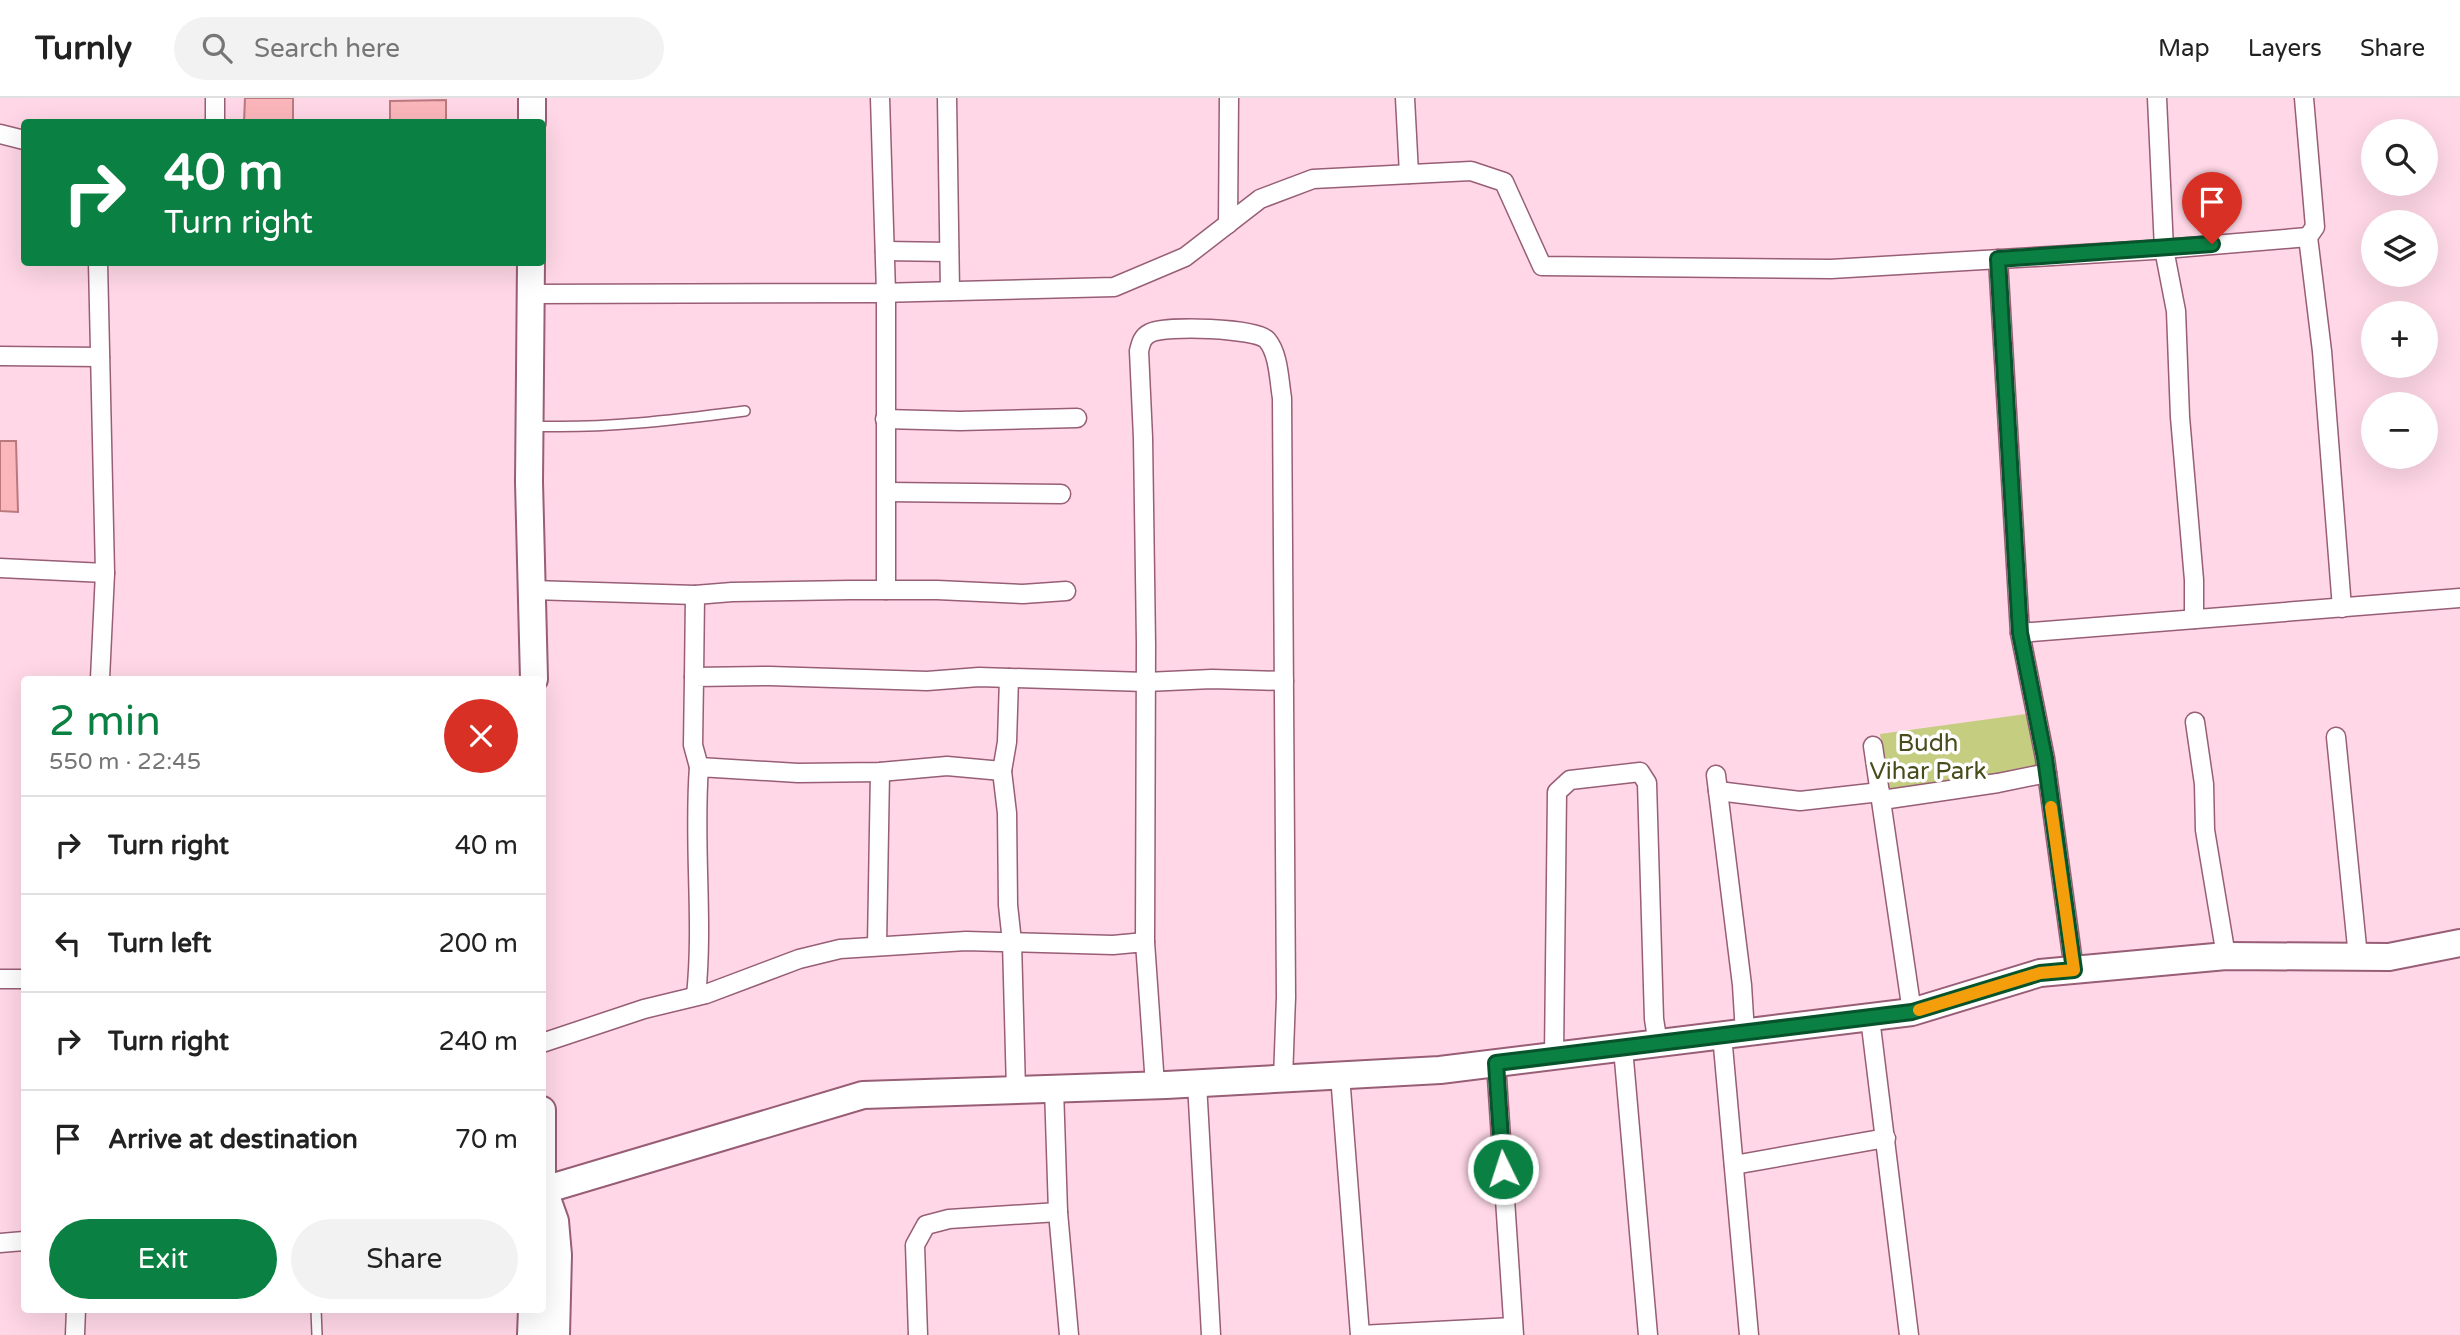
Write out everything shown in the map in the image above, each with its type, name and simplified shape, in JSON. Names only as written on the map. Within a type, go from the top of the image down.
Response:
[{"type":"street","points":[[215,98],[215,119]]},
{"type":"street","points":[[532,98],[532,119]]},
{"type":"street","points":[[880,98],[886,293],[886,590]]},
{"type":"street","points":[[947,98],[950,292]]},
{"type":"street","points":[[1228,224],[1229,98]]},
{"type":"street","points":[[1405,98],[1409,174]]},
{"type":"street","points":[[2157,98],[2164,248],[2176,311],[2180,417],[2194,580],[2194,619]]},
{"type":"street","points":[[2304,98],[2315,227],[2308,237],[2322,351],[2342,608]]},
{"type":"street","points":[[0,134],[21,139]]},
{"type":"street","points":[[531,294],[886,293],[1114,287],[1185,257],[1260,199],[1313,179],[1471,171],[1504,182],[1542,266],[1831,268],[2308,237]]},
{"type":"street","points":[[885,251],[949,252]]},
{"type":"street","points":[[1998,259],[2020,633],[2047,773],[2074,970]]},
{"type":"street","points":[[98,266],[105,573],[100,676]]},
{"type":"street","points":[[531,266],[530,426],[534,676]]},
{"type":"street","points":[[1155,1085],[1145,942],[1146,682],[1143,438],[1139,351],[1142,340],[1151,332],[1182,329],[1261,335],[1269,342],[1273,353],[1282,410],[1286,997],[1283,1079]]},
{"type":"street","points":[[0,356],[100,357]]},
{"type":"street","points":[[886,419],[960,421],[1077,418]]},
{"type":"street","points":[[887,492],[1061,494]]},
{"type":"street","points":[[0,568],[105,573]]},
{"type":"street","points":[[532,590],[695,595],[886,590],[1023,594],[1066,591]]},
{"type":"street","points":[[695,595],[693,745],[699,767],[697,852],[700,928],[696,996]]},
{"type":"street","points":[[2020,633],[2460,598]]},
{"type":"street","points":[[694,677],[770,676],[927,681],[1009,678],[1146,682],[1212,679],[1284,681]]},
{"type":"street","points":[[1009,678],[1007,742],[1002,771],[1007,813],[1016,1090]]},
{"type":"street","points":[[2195,722],[2204,784],[2205,830],[2225,956]]},
{"type":"street","points":[[2336,737],[2358,957]]},
{"type":"street","points":[[1873,746],[1912,1012]]},
{"type":"street","points":[[699,767],[798,773],[880,772],[947,766],[1002,771]]},
{"type":"street","points":[[877,945],[880,772]]},
{"type":"street","points":[[1554,1056],[1557,792],[1570,780],[1640,772],[1647,783],[1654,1019],[1658,1044]]},
{"type":"street","points":[[1749,1335],[1734,1165],[1733,1034],[1742,985],[1717,783],[1800,801],[1881,796],[1998,783],[2047,773]]},
{"type":"street","points":[[546,1042],[644,1009],[696,996],[799,959],[840,949],[966,941],[1113,945],[1145,942]]},
{"type":"street","points":[[546,1192],[863,1095],[1155,1085],[1440,1070],[1912,1012],[2040,973],[2225,956],[2389,957],[2460,943]]},
{"type":"street","points":[[0,979],[21,979]]},
{"type":"street","points":[[1870,1018],[1909,1335]]},
{"type":"street","points":[[1623,1048],[1648,1335]]},
{"type":"street","points":[[1340,1075],[1360,1335],[1513,1331],[1496,1063]]},
{"type":"street","points":[[1197,1083],[1211,1335]]},
{"type":"street","points":[[1054,1088],[1058,1212],[1069,1335]]},
{"type":"street","points":[[1734,1165],[1886,1138]]},
{"type":"street","points":[[546,1200],[555,1221],[558,1255],[556,1335]]},
{"type":"street","points":[[918,1335],[915,1245],[926,1225],[949,1219],[1058,1212]]},
{"type":"street","points":[[0,1243],[21,1241]]},
{"type":"street","points":[[75,1335],[76,1313]]},
{"type":"street","points":[[531,1335],[532,1313]]},
{"type":"lane","points":[[530,426],[568,428],[656,422],[745,411]]},
{"type":"lane","points":[[316,1313],[317,1335]]},
{"type":"green space","name":"Budh Vihar Park","points":[[2026,714],[2046,767],[1889,791],[1880,734]]},
{"type":"building","points":[[245,98],[293,98],[293,119],[244,119]]},
{"type":"building","points":[[446,100],[446,119],[390,119],[390,101]]},
{"type":"building","points":[[0,441],[16,441],[18,512],[0,511]]},
{"type":"slow traffic","points":[[1919,1010],[2040,973],[2074,970],[2051,807]]},
{"type":"route","points":[[1503,1169],[1496,1063],[1912,1012],[2040,973],[2074,970],[2045,758],[2020,633],[1998,259],[2212,244]]}]
